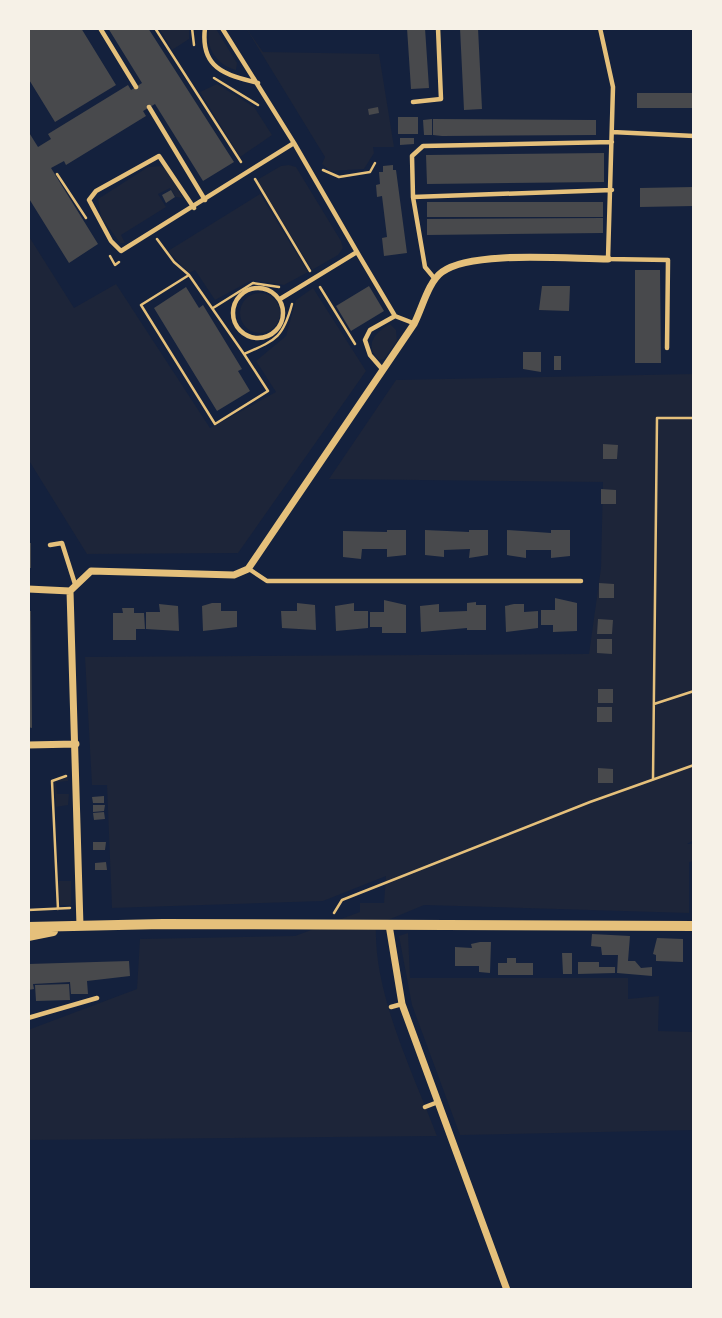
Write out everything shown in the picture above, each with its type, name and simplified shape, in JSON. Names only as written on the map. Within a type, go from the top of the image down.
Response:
[{"type":"street","points":[[28,589],[73,588],[91,571],[234,575],[248,569],[384,370],[414,324],[435,279],[442,272],[474,259],[608,259]]},
{"type":"street","points":[[73,588],[80,926]]},
{"type":"street","points":[[28,745],[76,744]]},
{"type":"street","points":[[389,925],[402,1004],[507,1290]]},
{"type":"street","points":[[28,936],[80,926]]},
{"type":"street","points":[[28,927],[694,926]]},
{"type":"lane","points":[[100,28],[136,87]]},
{"type":"lane","points":[[205,28],[203,45],[215,68],[233,77],[258,83]]},
{"type":"lane","points":[[222,28],[258,83],[395,316],[414,324]]},
{"type":"lane","points":[[413,102],[441,99],[438,28]]},
{"type":"lane","points":[[600,28],[613,87],[608,259],[668,260],[667,348]]},
{"type":"lane","points":[[149,107],[205,200]]},
{"type":"lane","points":[[612,132],[694,136]]},
{"type":"lane","points":[[435,279],[425,267],[413,197],[412,156],[423,146],[612,142]]},
{"type":"lane","points":[[194,208],[159,156],[96,191],[89,200],[111,241],[121,251],[194,208],[294,143]]},
{"type":"lane","points":[[413,197],[612,190]]},
{"type":"lane","points":[[280,299],[312,276],[357,252]]},
{"type":"lane","points":[[253,288],[268,289],[280,299],[282,323],[272,334],[264,338],[249,336],[237,326],[233,311],[245,291],[253,288]]},
{"type":"lane","points":[[384,370],[370,355],[365,340],[370,330],[395,316]]},
{"type":"lane","points":[[50,545],[62,543],[73,588]]},
{"type":"lane","points":[[248,569],[267,581],[581,581]]},
{"type":"lane","points":[[28,1018],[97,998]]},
{"type":"lane","points":[[391,1007],[402,1004]]},
{"type":"lane","points":[[425,1107],[439,1102]]},
{"type":"path","points":[[155,28],[239,161],[244,164]]},
{"type":"path","points":[[192,28],[192,42],[198,52]]},
{"type":"path","points":[[210,71],[216,81],[258,105],[264,115]]},
{"type":"path","points":[[323,170],[339,177],[370,172],[376,163]]},
{"type":"path","points":[[57,174],[86,219]]},
{"type":"path","points":[[255,179],[355,344]]},
{"type":"path","points":[[168,233],[157,239],[174,262],[189,275],[268,391],[215,424],[141,305],[189,275]]},
{"type":"path","points":[[108,253],[115,264],[126,258]]},
{"type":"path","points":[[312,276],[321,268]]},
{"type":"path","points":[[213,308],[253,283],[282,288]]},
{"type":"path","points":[[244,354],[277,338],[286,329],[293,300]]},
{"type":"path","points":[[653,779],[657,418],[694,418]]},
{"type":"path","points":[[654,704],[694,691]]},
{"type":"path","points":[[326,925],[342,900],[694,765]]},
{"type":"path","points":[[52,781],[58,909]]},
{"type":"path","points":[[28,910],[70,908]]},
{"type":"shaded area","points":[[159,28],[189,28],[189,39],[172,50]]},
{"type":"shaded area","points":[[210,28],[216,29],[237,63],[236,70],[223,64],[214,54],[209,42]]},
{"type":"shaded area","points":[[246,28],[263,52],[379,54],[394,147],[373,147],[374,153],[364,169],[330,171],[322,164],[325,157]]},
{"type":"shaded area","points":[[217,84],[254,107],[272,135],[240,157],[200,92]]},
{"type":"shaded area","points":[[161,166],[168,171],[183,198],[176,197],[170,188],[158,194],[166,207],[121,235],[125,243],[120,243],[101,217],[98,199],[148,167]]},
{"type":"shaded area","points":[[281,166],[296,167],[343,248],[338,255],[312,270],[257,180]]},
{"type":"shaded area","points":[[260,194],[308,272],[284,285],[252,280],[215,300],[195,270],[189,273],[168,251]]},
{"type":"shaded area","points":[[28,235],[74,308],[116,284],[210,428],[276,392],[256,361],[286,336],[296,300],[313,288],[366,371],[238,553],[87,554],[28,459]]},
{"type":"shaded area","points":[[260,293],[274,299],[280,313],[274,327],[260,333],[246,327],[240,313],[246,299]]},
{"type":"shaded area","points":[[390,324],[396,330],[397,341],[384,359],[379,360],[372,349],[373,340],[379,331]]},
{"type":"shaded area","points":[[694,374],[694,840],[687,844],[694,844],[694,861],[689,862],[689,913],[424,905],[376,925],[381,978],[388,1005],[437,1136],[28,1140],[28,1030],[137,989],[140,939],[295,936],[360,912],[360,903],[384,903],[386,876],[323,901],[112,908],[107,785],[92,785],[85,657],[589,654],[601,568],[603,482],[329,479],[396,380]]},
{"type":"shaded area","points":[[68,777],[68,781],[56,782],[57,794],[69,794],[68,805],[56,807],[54,782]]},
{"type":"shaded area","points":[[58,881],[71,881],[71,905],[60,905]]},
{"type":"shaded area","points":[[408,933],[410,978],[628,978],[628,999],[659,996],[658,1031],[694,1032],[694,1130],[460,1135],[412,1005],[399,936]]},
{"type":"building","points":[[28,28],[81,28],[116,85],[55,122],[28,78]]},
{"type":"building","points":[[108,28],[148,28],[234,162],[203,181],[155,104],[143,111],[146,116],[66,165],[64,161],[51,168],[98,244],[69,263],[28,197],[28,131],[38,147],[51,139],[48,134],[128,85],[131,90],[142,83]]},
{"type":"building","points":[[407,28],[425,28],[429,88],[411,89]]},
{"type":"building","points":[[460,28],[478,28],[482,109],[464,110]]},
{"type":"building","points":[[637,93],[694,93],[694,108],[637,108]]},
{"type":"building","points":[[378,107],[379,113],[369,115],[368,109]]},
{"type":"building","points":[[398,117],[418,117],[418,134],[398,134]]},
{"type":"building","points":[[432,119],[432,135],[424,135],[423,120]]},
{"type":"building","points":[[433,119],[596,120],[596,135],[442,136],[433,135]]},
{"type":"building","points":[[400,138],[414,138],[414,144],[400,145]]},
{"type":"building","points":[[604,153],[604,182],[427,184],[426,155]]},
{"type":"building","points":[[393,165],[393,170],[396,170],[407,253],[384,256],[382,238],[387,237],[382,196],[377,197],[376,185],[380,184],[379,172],[383,172],[383,166]]},
{"type":"building","points":[[694,187],[694,206],[640,207],[640,188]]},
{"type":"building","points":[[171,190],[175,197],[166,203],[162,195]]},
{"type":"building","points":[[427,202],[603,202],[603,217],[427,217]]},
{"type":"building","points":[[603,218],[603,233],[427,235],[427,219]]},
{"type":"building","points":[[635,270],[660,270],[661,363],[635,363]]},
{"type":"building","points":[[369,286],[384,311],[351,331],[336,306]]},
{"type":"building","points":[[542,286],[570,286],[569,311],[539,310]]},
{"type":"building","points":[[186,287],[199,308],[203,305],[242,369],[238,371],[250,391],[217,411],[154,308]]},
{"type":"building","points":[[523,352],[541,352],[541,372],[523,369]]},
{"type":"building","points":[[554,356],[561,356],[561,370],[554,370]]},
{"type":"building","points":[[603,444],[618,445],[617,459],[603,459]]},
{"type":"building","points":[[601,489],[616,490],[616,504],[601,504]]},
{"type":"building","points":[[406,530],[406,555],[387,557],[387,549],[362,549],[361,559],[343,557],[343,531]]},
{"type":"building","points":[[425,530],[488,530],[488,555],[469,558],[470,549],[444,550],[444,557],[425,555]]},
{"type":"building","points":[[507,530],[551,533],[551,530],[570,530],[570,556],[551,558],[551,550],[526,550],[526,558],[507,555]]},
{"type":"building","points":[[28,543],[31,543],[31,568],[28,568]]},
{"type":"building","points":[[599,583],[614,584],[614,598],[599,598]]},
{"type":"building","points":[[555,598],[577,603],[577,631],[553,632],[553,625],[541,625],[541,610],[555,610]]},
{"type":"building","points":[[384,600],[406,605],[406,633],[382,633],[382,627],[370,627],[370,612],[384,612]]},
{"type":"building","points":[[476,602],[476,605],[486,605],[486,630],[467,628],[421,632],[420,606],[439,604],[439,612],[467,611],[467,603]]},
{"type":"building","points":[[221,603],[221,611],[237,611],[237,627],[203,631],[202,606]]},
{"type":"building","points":[[297,603],[315,605],[316,630],[282,628],[281,611],[297,611]]},
{"type":"building","points":[[354,603],[354,611],[368,611],[368,628],[336,631],[335,606]]},
{"type":"building","points":[[159,604],[178,606],[179,631],[146,629],[146,612],[160,612]]},
{"type":"building","points":[[524,604],[524,612],[538,611],[538,628],[506,632],[505,606]]},
{"type":"building","points":[[122,608],[134,608],[134,613],[144,613],[145,629],[136,629],[136,640],[113,640],[113,613],[123,613]]},
{"type":"building","points":[[28,611],[31,611],[32,728],[28,727]]},
{"type":"building","points":[[598,619],[613,620],[612,634],[597,634]]},
{"type":"building","points":[[597,639],[612,639],[612,654],[597,653]]},
{"type":"building","points":[[598,689],[613,689],[613,703],[598,703]]},
{"type":"building","points":[[597,707],[612,707],[612,722],[597,722]]},
{"type":"building","points":[[598,768],[613,769],[613,783],[598,783]]},
{"type":"building","points":[[104,796],[104,803],[93,803],[92,797]]},
{"type":"building","points":[[93,805],[105,805],[104,811],[93,812]]},
{"type":"building","points":[[104,812],[105,819],[94,820],[93,813]]},
{"type":"building","points":[[93,842],[106,842],[105,850],[93,850]]},
{"type":"building","points":[[106,862],[107,870],[95,870],[95,863]]},
{"type":"building","points":[[592,934],[630,936],[628,961],[635,961],[641,968],[652,967],[652,976],[617,973],[618,955],[602,955],[601,947],[591,946]]},
{"type":"building","points":[[657,938],[683,939],[683,962],[656,961],[656,955],[653,954]]},
{"type":"building","points":[[491,942],[490,973],[479,972],[479,966],[455,966],[455,947],[472,948],[471,944]]},
{"type":"building","points":[[562,953],[572,953],[572,974],[563,974]]},
{"type":"building","points":[[507,958],[516,958],[516,963],[533,963],[533,975],[498,975],[498,963],[507,963]]},
{"type":"building","points":[[129,961],[130,976],[87,981],[88,994],[71,994],[70,982],[33,984],[34,989],[28,990],[28,964]]},
{"type":"building","points":[[578,962],[599,962],[599,967],[615,967],[615,973],[578,974]]},
{"type":"building","points":[[69,984],[70,1000],[36,1001],[35,985]]}]
